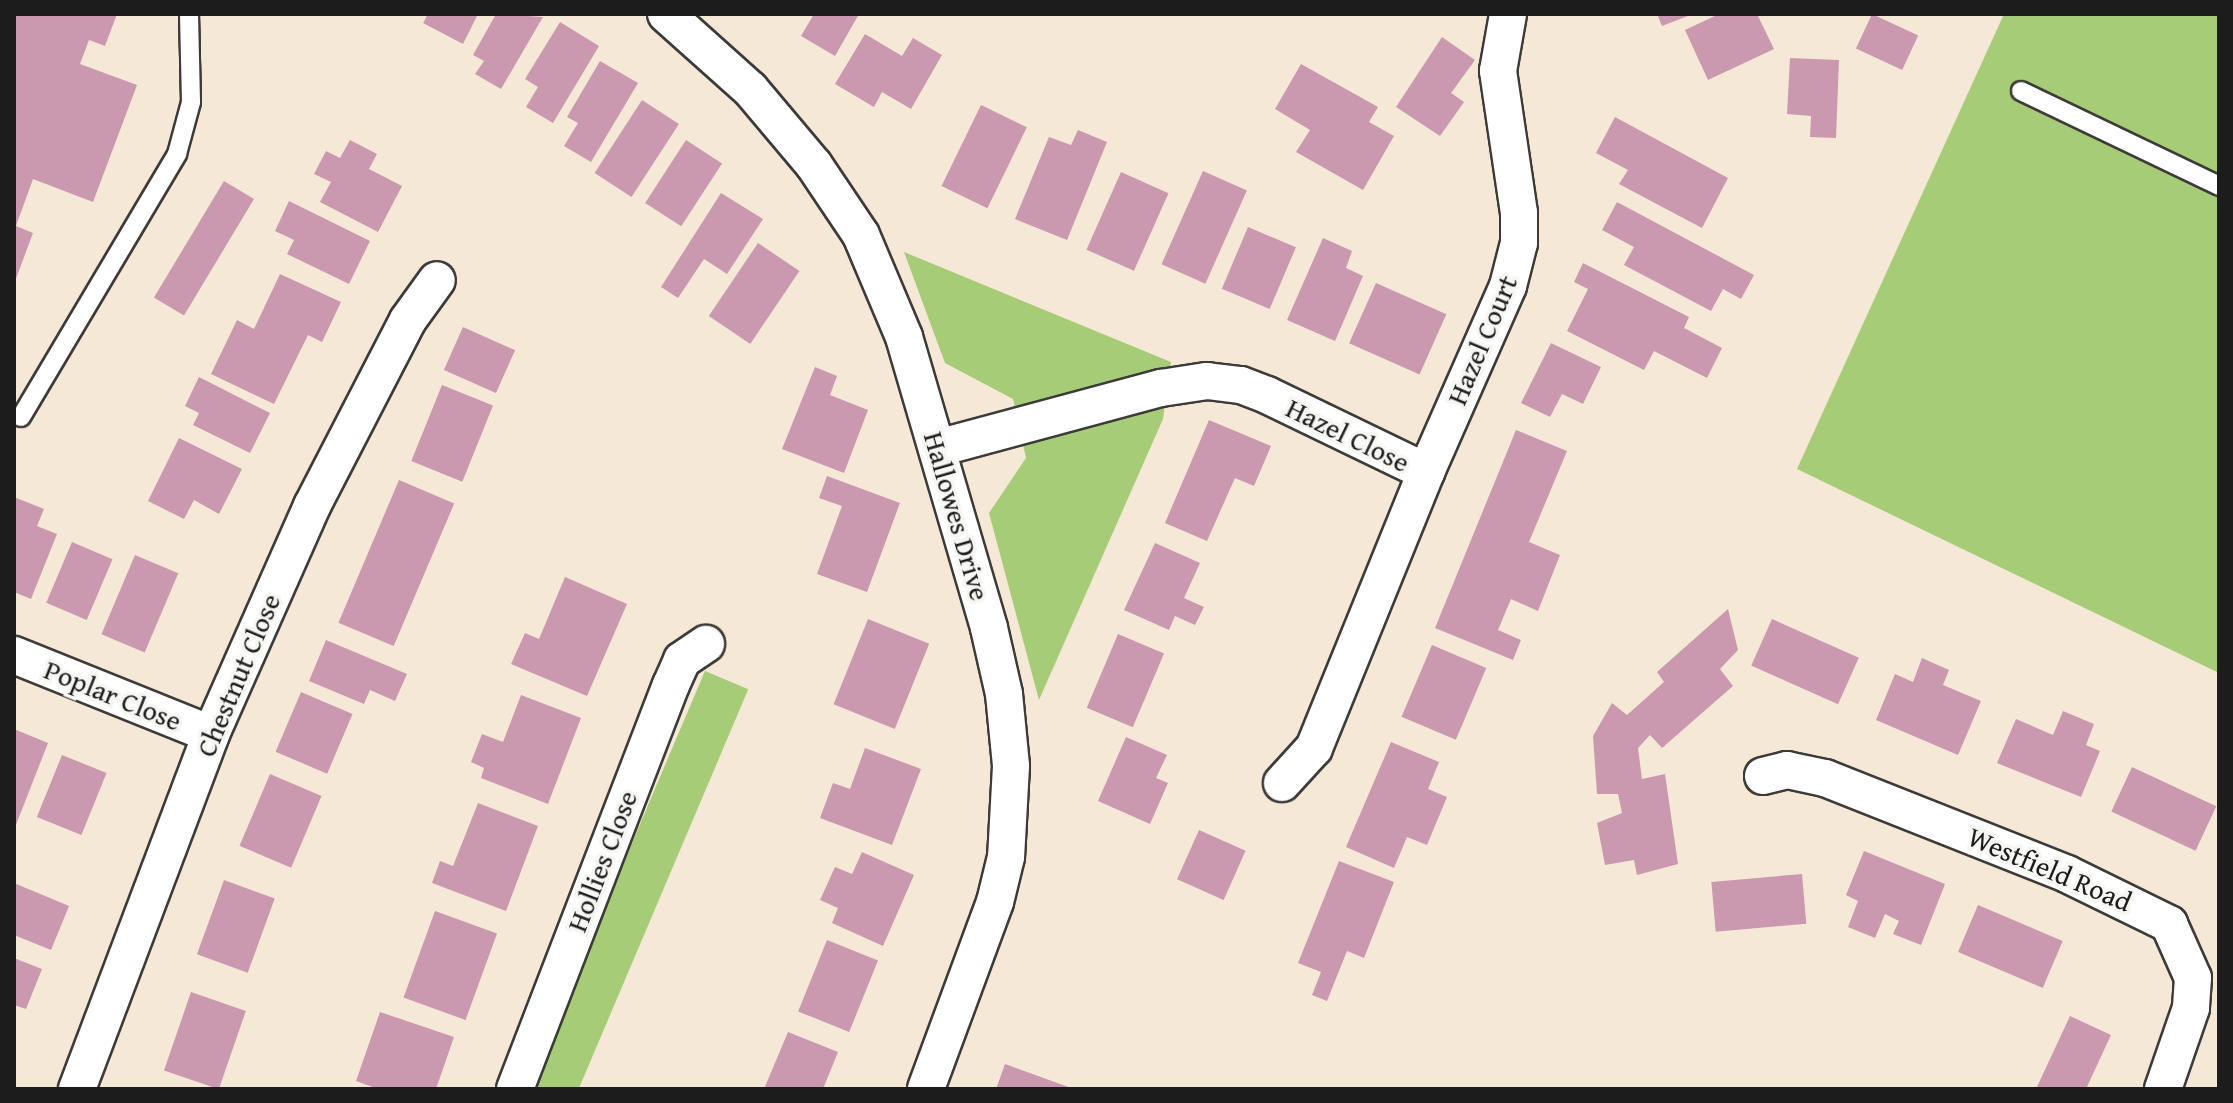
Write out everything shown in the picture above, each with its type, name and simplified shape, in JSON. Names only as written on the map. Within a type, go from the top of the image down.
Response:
[{"type":"street","name":"Hallowes Drive","points":[[666,14],[750,89],[814,165],[861,235],[904,337],[938,448],[1004,694],[1012,811],[995,902],[926,1089]]},
{"type":"street","name":"Hazel Court","points":[[1426,472],[1508,286],[1519,243],[1498,71],[1508,14]]},
{"type":"street","name":"Chestnut Close","points":[[77,1089],[211,734],[312,506],[408,320],[437,280]]},
{"type":"street","name":"Hazel Close","points":[[938,448],[1161,388],[1207,381],[1241,385],[1267,395],[1426,472],[1314,748],[1282,783]]},
{"type":"street","name":"Hollies Close","points":[[515,1089],[671,685],[682,660],[706,644]]},
{"type":"street","name":"Poplar Close","points":[[14,655],[211,734]]},
{"type":"street","name":"Westfield Road","points":[[1763,776],[1787,770],[1825,778],[2067,874],[2169,924],[2193,978],[2191,1008],[2163,1089]]},
{"type":"lane","points":[[21,417],[177,154],[191,102],[189,14]]},
{"type":"lane","points":[[2021,91],[2219,186]]},
{"type":"green space","points":[[2004,14],[2219,14],[2219,673],[1797,469]]},
{"type":"green space","points":[[904,252],[1171,362],[1163,419],[1039,700],[989,513],[1026,458],[1013,399],[945,363]]},
{"type":"green space","points":[[705,671],[748,689],[579,1089],[538,1089],[529,1085]]},
{"type":"building","points":[[16,14],[117,14],[105,46],[89,40],[80,64],[137,85],[93,202],[33,179],[16,226],[33,233],[14,284]]},
{"type":"building","points":[[428,14],[478,14],[463,44],[423,23]]},
{"type":"building","points":[[496,14],[543,17],[501,89],[475,74],[484,61],[473,55]]},
{"type":"building","points":[[814,14],[859,14],[835,56],[801,36]]},
{"type":"building","points":[[1657,14],[1693,14],[1662,26]]},
{"type":"building","points":[[1719,14],[1757,14],[1774,49],[1708,80],[1685,30]]},
{"type":"building","points":[[1872,14],[1918,36],[1902,70],[1856,48]]},
{"type":"building","points":[[560,22],[599,46],[553,123],[526,107],[538,87],[525,79]]},
{"type":"building","points":[[865,34],[902,56],[913,38],[942,55],[911,109],[882,92],[874,107],[835,84]]},
{"type":"building","points":[[1442,37],[1475,60],[1451,93],[1464,102],[1440,136],[1396,107]]},
{"type":"building","points":[[1790,58],[1839,60],[1836,138],[1810,137],[1811,116],[1787,114]]},
{"type":"building","points":[[600,61],[638,83],[591,162],[564,146],[578,123],[567,117]]},
{"type":"building","points":[[1301,64],[1378,107],[1369,122],[1394,136],[1363,190],[1296,152],[1310,130],[1275,109]]},
{"type":"building","points":[[642,100],[679,124],[632,197],[595,173]]},
{"type":"building","points":[[981,105],[1027,127],[987,208],[942,186]]},
{"type":"building","points":[[1615,117],[1728,178],[1702,228],[1619,184],[1628,170],[1596,153]]},
{"type":"building","points":[[1078,130],[1107,142],[1067,240],[1015,219],[1049,137],[1071,145]]},
{"type":"building","points":[[350,140],[377,154],[369,169],[402,186],[378,232],[320,202],[331,182],[314,174],[326,151],[340,158]]},
{"type":"building","points":[[686,140],[722,163],[681,226],[645,203]]},
{"type":"building","points":[[1203,171],[1247,191],[1205,284],[1162,264]]},
{"type":"building","points":[[1121,172],[1169,193],[1134,271],[1086,250]]},
{"type":"building","points":[[224,181],[254,199],[184,316],[154,298]]},
{"type":"building","points":[[721,193],[763,219],[727,274],[704,259],[678,298],[661,287]]},
{"type":"building","points":[[289,201],[370,241],[349,284],[287,254],[294,240],[275,231]]},
{"type":"building","points":[[1617,202],[1754,275],[1741,299],[1723,289],[1711,311],[1624,265],[1634,247],[1602,230]]},
{"type":"building","points":[[1248,227],[1296,247],[1270,309],[1222,289]]},
{"type":"building","points":[[1323,238],[1352,251],[1346,268],[1363,276],[1335,341],[1287,320]]},
{"type":"building","points":[[758,243],[799,271],[750,344],[709,316]]},
{"type":"building","points":[[1583,263],[1689,317],[1684,328],[1722,348],[1707,378],[1654,351],[1644,370],[1567,331],[1588,289],[1574,282]]},
{"type":"building","points":[[280,274],[341,302],[322,342],[308,335],[274,404],[211,374],[237,320],[254,329]]},
{"type":"building","points":[[1376,283],[1446,314],[1419,375],[1349,343]]},
{"type":"building","points":[[463,327],[515,350],[496,393],[444,370]]},
{"type":"building","points":[[1551,343],[1601,367],[1583,404],[1562,394],[1550,417],[1521,403]]},
{"type":"building","points":[[815,367],[837,376],[830,395],[868,410],[844,473],[782,449]]},
{"type":"building","points":[[199,377],[270,413],[250,453],[193,425],[199,413],[185,406]]},
{"type":"building","points":[[442,385],[493,406],[462,482],[411,461]]},
{"type":"building","points":[[1209,420],[1271,446],[1254,486],[1235,478],[1207,541],[1165,523]]},
{"type":"building","points":[[1516,430],[1567,451],[1529,542],[1560,555],[1538,611],[1511,599],[1498,630],[1521,640],[1513,660],[1435,628]]},
{"type":"building","points":[[179,438],[242,469],[219,514],[194,500],[184,519],[148,501]]},
{"type":"building","points":[[827,476],[900,503],[867,592],[817,574],[842,506],[819,498]]},
{"type":"building","points":[[399,480],[454,503],[394,646],[338,623]]},
{"type":"building","points":[[14,497],[44,509],[37,526],[57,534],[31,599],[14,592]]},
{"type":"building","points":[[72,542],[113,559],[87,620],[46,603]]},
{"type":"building","points":[[1155,543],[1200,563],[1184,598],[1204,607],[1195,625],[1175,616],[1169,630],[1124,610]]},
{"type":"building","points":[[135,555],[178,573],[145,653],[101,634]]},
{"type":"building","points":[[565,577],[627,604],[587,696],[511,664],[525,633],[539,639]]},
{"type":"building","points":[[1728,609],[1738,650],[1720,669],[1733,686],[1662,748],[1650,735],[1638,748],[1642,779],[1665,774],[1678,864],[1637,875],[1634,860],[1605,865],[1597,823],[1622,813],[1618,794],[1597,794],[1593,736],[1612,703],[1627,715],[1664,682],[1657,672]]},
{"type":"building","points":[[868,619],[929,644],[895,729],[834,704]]},
{"type":"building","points":[[1772,619],[1859,658],[1838,704],[1751,666]]},
{"type":"building","points":[[1118,634],[1164,654],[1133,727],[1087,708]]},
{"type":"building","points":[[326,640],[407,674],[395,701],[370,690],[364,704],[309,681]]},
{"type":"building","points":[[1432,645],[1486,668],[1456,740],[1402,717]]},
{"type":"building","points":[[1922,658],[1949,670],[1943,685],[1981,701],[1958,755],[1876,720],[1895,674],[1913,682]]},
{"type":"building","points":[[301,692],[353,714],[327,774],[276,752]]},
{"type":"building","points":[[521,695],[581,718],[548,804],[481,778],[484,768],[471,762],[482,734],[503,742]]},
{"type":"building","points":[[2063,711],[2094,724],[2086,745],[2100,751],[2081,797],[1997,763],[2016,719],[2053,735]]},
{"type":"building","points":[[14,729],[48,743],[14,830]]},
{"type":"building","points":[[1126,737],[1167,755],[1156,778],[1168,783],[1150,824],[1098,801]]},
{"type":"building","points":[[1391,742],[1439,762],[1428,789],[1447,797],[1427,845],[1407,837],[1394,868],[1346,847]]},
{"type":"building","points":[[865,748],[921,769],[892,845],[820,818],[833,783],[850,789]]},
{"type":"building","points":[[62,755],[107,773],[81,835],[37,817]]},
{"type":"building","points":[[2132,767],[2216,806],[2196,851],[2111,811]]},
{"type":"building","points":[[270,774],[322,796],[291,868],[240,846]]},
{"type":"building","points":[[478,803],[538,826],[506,911],[432,883],[440,861],[453,866]]},
{"type":"building","points":[[1199,830],[1246,851],[1224,900],[1177,879]]},
{"type":"building","points":[[1864,851],[1945,884],[1921,945],[1893,934],[1899,921],[1885,914],[1875,938],[1848,927],[1858,901],[1846,895]]},
{"type":"building","points":[[862,852],[914,875],[883,946],[832,923],[838,908],[820,900],[835,867],[852,874]]},
{"type":"building","points":[[1339,861],[1394,882],[1364,958],[1347,951],[1327,1001],[1312,995],[1321,972],[1298,963]]},
{"type":"building","points":[[1802,874],[1806,924],[1716,932],[1711,882]]},
{"type":"building","points":[[224,880],[275,898],[248,973],[197,954]]},
{"type":"building","points":[[14,883],[69,906],[51,950],[14,935]]},
{"type":"building","points":[[1978,905],[2063,941],[2043,988],[1958,952]]},
{"type":"building","points":[[435,911],[497,934],[466,1020],[404,997]]},
{"type":"building","points":[[827,940],[878,961],[849,1032],[798,1011]]},
{"type":"building","points":[[14,958],[42,969],[26,1009],[14,1005]]},
{"type":"building","points":[[191,992],[246,1011],[219,1089],[164,1070]]},
{"type":"building","points":[[380,1012],[454,1037],[436,1089],[378,1089],[356,1081]]},
{"type":"building","points":[[2070,1016],[2111,1035],[2086,1089],[2036,1089]]},
{"type":"building","points":[[788,1032],[838,1052],[823,1089],[764,1089]]},
{"type":"building","points":[[1005,1064],[1074,1089],[996,1089]]}]
